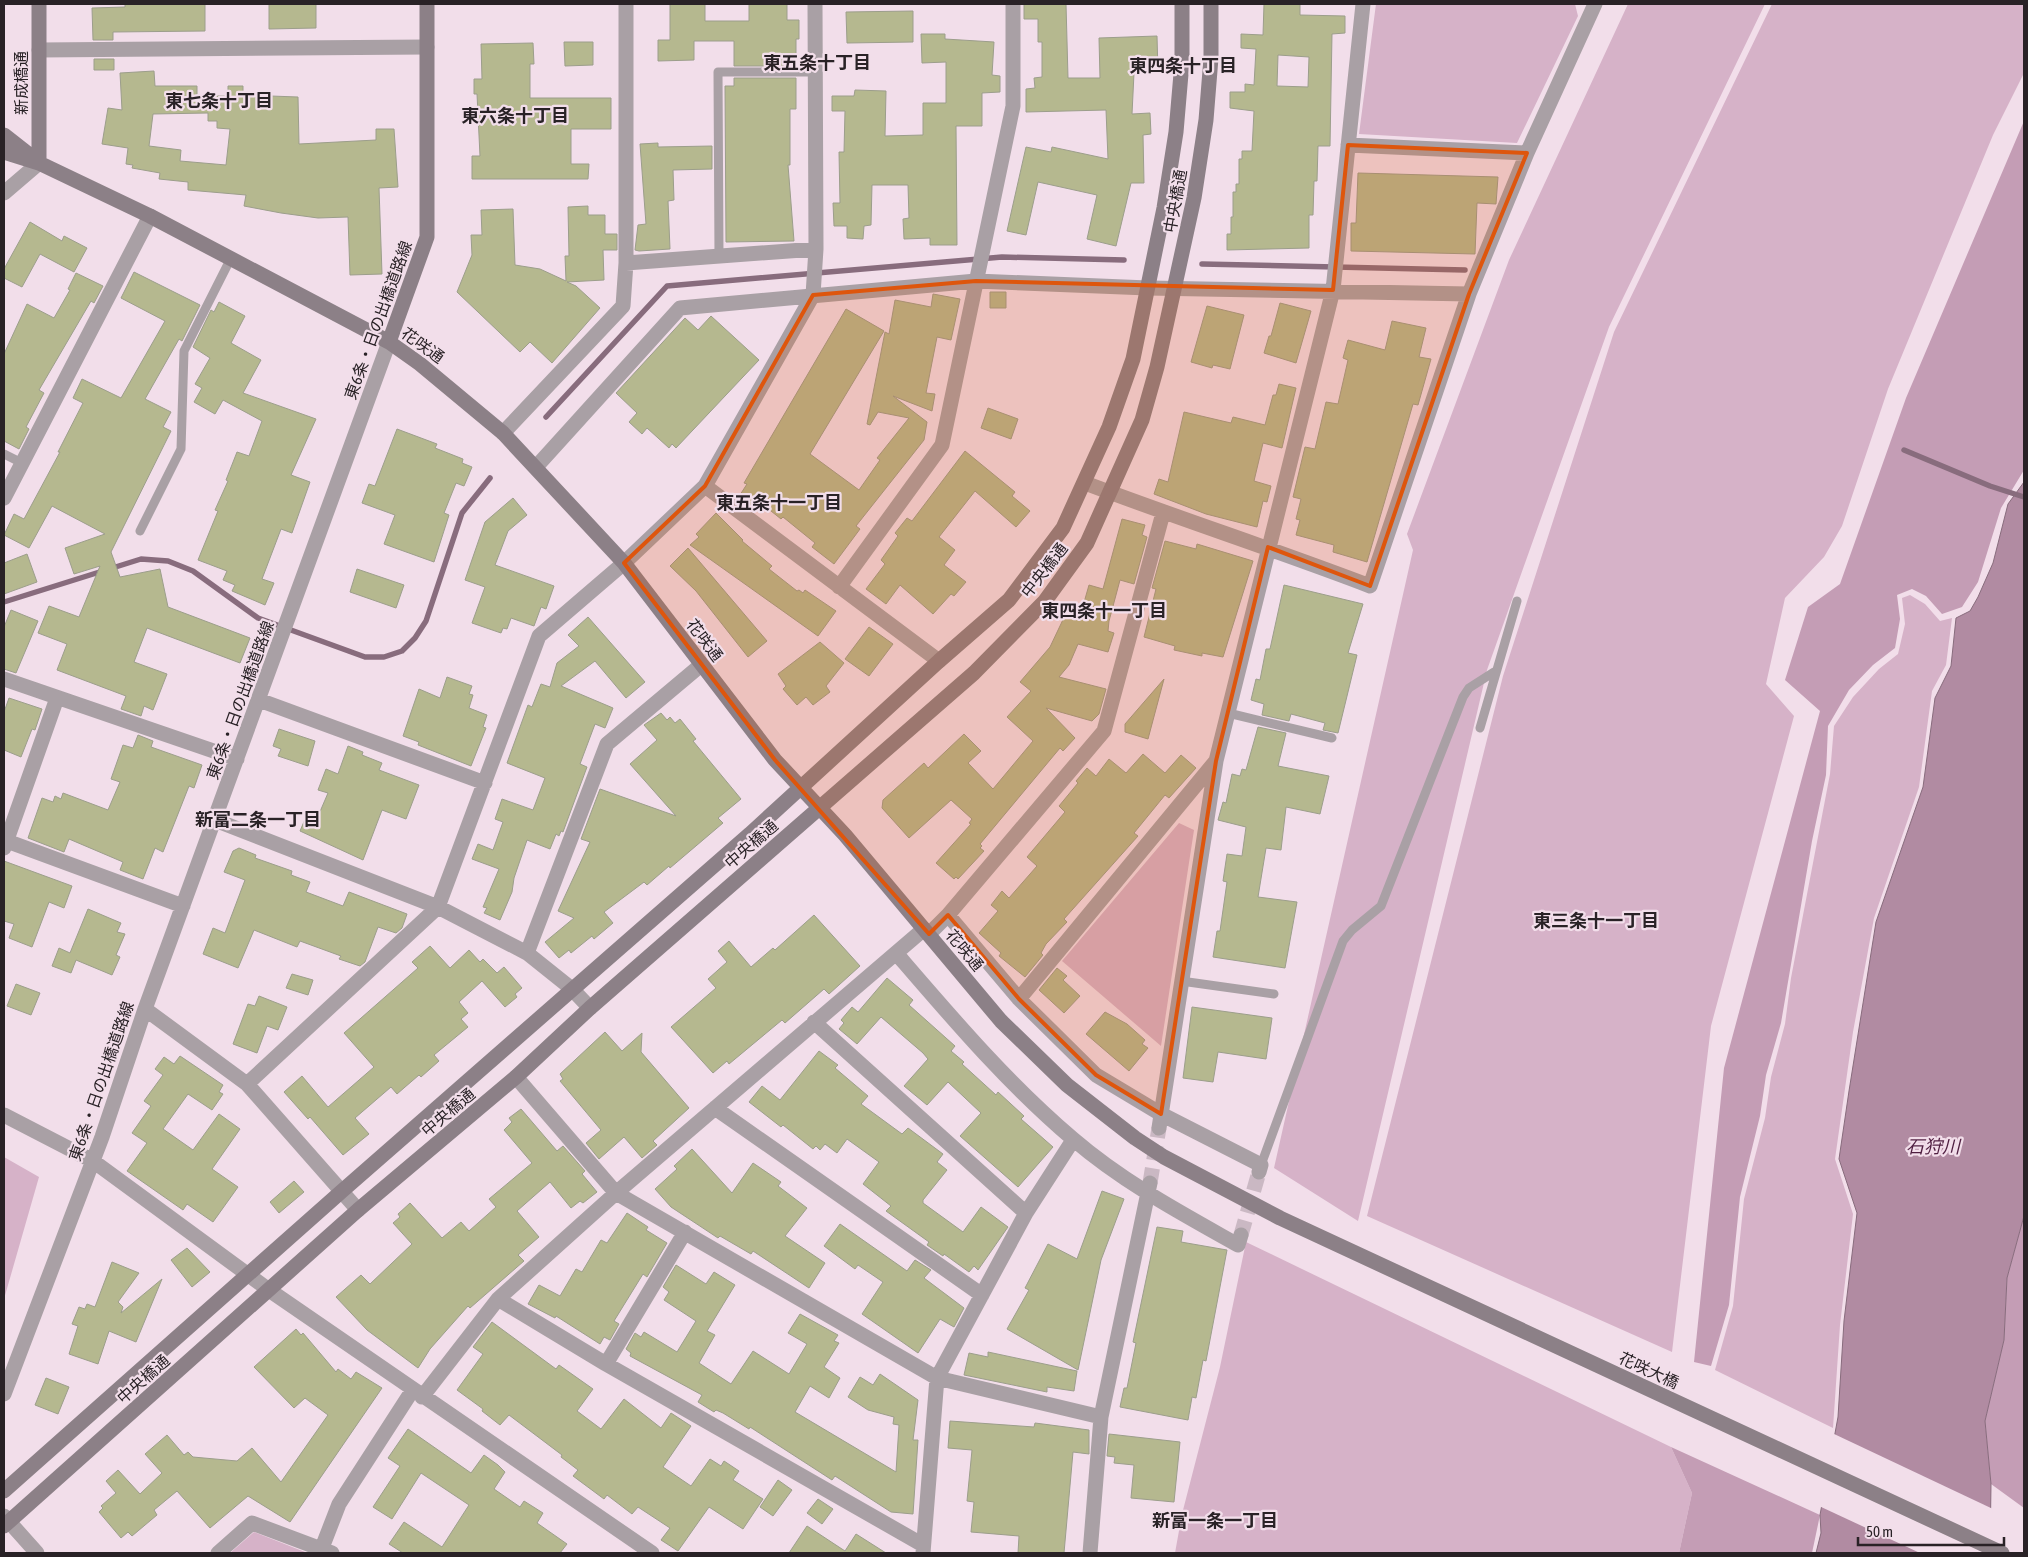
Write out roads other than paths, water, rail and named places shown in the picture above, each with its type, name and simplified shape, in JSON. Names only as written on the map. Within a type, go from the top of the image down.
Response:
[{"type":"street","name":"新成橋通","points":[[39,4],[39,163]]},
{"type":"street","name":"東6条・日の出橋道路線","points":[[4,1394],[92,1161],[145,1008],[427,237],[427,4]]},
{"type":"street","points":[[503,433],[623,306],[626,264],[626,4]]},
{"type":"street","points":[[247,1084],[438,907],[539,636],[624,563],[706,486],[814,288],[815,4]]},
{"type":"street","points":[[839,586],[942,445],[978,273],[985,248],[1013,106],[1013,4]]},
{"type":"street","name":"中央橋通","points":[[4,1491],[1010,600],[1063,528],[1085,484],[1109,427],[1133,359],[1148,288],[1176,132],[1182,62],[1182,4]]},
{"type":"street","name":"中央橋通","points":[[5,1521],[358,1210],[516,1077],[590,1008],[821,808],[974,672],[1045,601],[1087,543],[1111,493],[1142,420],[1157,367],[1194,198],[1206,120],[1211,58],[1211,4]]},
{"type":"street","points":[[1160,1121],[1216,760],[1333,290],[1363,4]]},
{"type":"street","points":[[1085,484],[1163,513],[1268,547],[1370,586],[1469,294],[1527,153],[1595,4]]},
{"type":"street","points":[[39,50],[427,48]]},
{"type":"street","name":"花咲通","points":[[4,135],[39,163]]},
{"type":"street","points":[[1348,146],[1527,153]]},
{"type":"street","name":"花咲通","points":[[4,152],[39,163],[150,216],[389,342],[420,364],[503,433],[624,563],[775,760],[821,808],[1001,1020],[1067,1085],[1135,1138],[1164,1156],[1280,1218]]},
{"type":"street","points":[[4,193],[39,163]]},
{"type":"street","points":[[4,498],[150,216]]},
{"type":"street","points":[[626,264],[719,256],[815,255]]},
{"type":"street","points":[[536,467],[680,308],[814,288],[978,273],[1148,288],[1469,294]]},
{"type":"street","points":[[706,486],[939,661]]},
{"type":"street","points":[[218,1553],[252,1523],[325,1552],[339,1504],[417,1394],[498,1299],[616,1193],[814,1022],[896,953],[948,915],[1104,730],[1163,513]]},
{"type":"street","points":[[527,953],[608,744],[702,665]]},
{"type":"street","points":[[4,679],[237,759]]},
{"type":"street","points":[[57,698],[5,843],[183,906]]},
{"type":"street","points":[[258,700],[485,783]]},
{"type":"street","points":[[1019,999],[1216,760]]},
{"type":"street","points":[[215,820],[438,907],[527,953],[572,989],[590,1008]]},
{"type":"street","points":[[948,915],[1019,999],[1096,1075],[1160,1121],[1260,1168]]},
{"type":"street","points":[[896,953],[983,1054],[1073,1140],[1238,1244],[1241,1235]]},
{"type":"street","points":[[145,1008],[247,1084],[358,1210]]},
{"type":"street","points":[[814,1022],[1026,1213]]},
{"type":"street","points":[[516,1077],[616,1193],[937,1378],[1101,1417]]},
{"type":"street","points":[[715,1108],[982,1295]]},
{"type":"street","points":[[4,1115],[92,1161],[248,1275],[417,1394],[652,1553]]},
{"type":"street","points":[[498,1299],[923,1549],[937,1378],[1026,1213],[1073,1140]]},
{"type":"street","points":[[1090,1553],[1101,1417],[1149,1189]]},
{"type":"street","name":"花咲大橋","points":[[1280,1218],[2002,1553]]},
{"type":"street","points":[[606,1364],[685,1232]]},
{"type":"street","points":[[5,1521],[37,1553]]},
{"type":"lane","points":[[719,256],[718,72],[815,72]]},
{"type":"lane","points":[[140,531],[181,449],[184,352],[231,258]]},
{"type":"lane","points":[[4,454],[22,464]]},
{"type":"lane","points":[[1480,728],[1494,672],[1517,601]]},
{"type":"lane","points":[[1260,1168],[1343,941],[1352,930],[1381,906],[1463,697],[1469,688],[1494,672]]},
{"type":"lane","points":[[1228,713],[1332,738]]},
{"type":"lane","points":[[1181,981],[1274,994]]},
{"type":"water","name":"石狩川","points":[[2024,482],[2024,1216],[2007,1278],[2004,1340],[1985,1421],[1991,1484],[1990,1553],[1816,1553],[1821,1533],[1820,1515],[1838,1417],[1844,1321],[1857,1213],[1839,1159],[1876,922],[1923,787],[1935,698],[1951,666],[1956,618],[1970,611],[1978,597],[1993,563],[2008,504]]},
{"type":"waterway","points":[[546,417],[667,286],[1002,257],[1124,260]]},
{"type":"waterway","points":[[1202,264],[1465,270]]},
{"type":"waterway","points":[[1904,450],[1990,486],[2024,497]]},
{"type":"waterway","points":[[4,602],[141,559],[168,561],[193,571],[258,618],[365,657],[384,657],[402,651],[415,638],[426,621],[462,513],[490,478]]},
{"type":"tunnel","points":[[1150,1183],[1159,1128]]},
{"type":"tunnel","points":[[1241,1235],[1259,1172]]},
{"type":"district","name":"東五条十丁目","points":[[817,63]]},
{"type":"district","name":"東四条十丁目","points":[[1183,66]]},
{"type":"district","name":"東七条十丁目","points":[[219,101]]},
{"type":"district","name":"東六条十丁目","points":[[515,116]]},
{"type":"district","name":"東五条十一丁目","points":[[779,503]]},
{"type":"district","name":"東四条十一丁目","points":[[1104,611]]},
{"type":"district","name":"新富二条一丁目","points":[[258,820]]},
{"type":"district","name":"東三条十一丁目","points":[[1596,921]]},
{"type":"district","name":"新富一条一丁目","points":[[1215,1521]]}]
